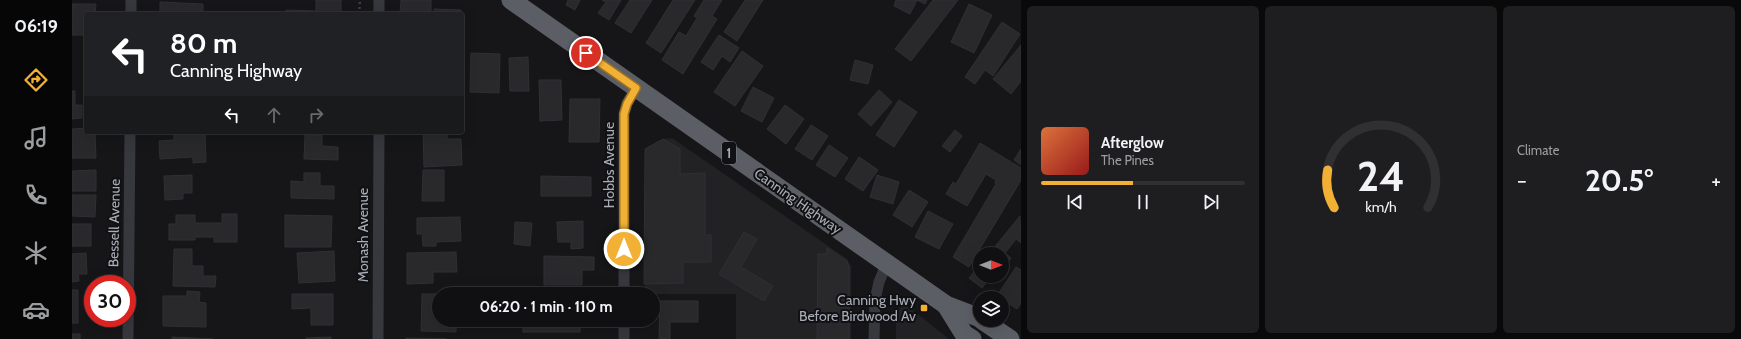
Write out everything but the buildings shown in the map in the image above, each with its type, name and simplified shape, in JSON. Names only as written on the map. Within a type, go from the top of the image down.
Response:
[{"type":"highway","name":"Canning Highway","points":[[511,0],[946,305],[973,315]]},
{"type":"highway","name":"Canning Highway","points":[[946,305],[964,334],[972,339]]},
{"type":"highway","points":[[992,327],[1010,339]]},
{"type":"street","points":[[131,0],[131,12]]},
{"type":"street","points":[[379,0],[379,12]]},
{"type":"street","name":"Hobbs Avenue","points":[[624,287],[624,114],[627,104],[636,88]]},
{"type":"street","name":"Bessell Avenue","points":[[128,339],[130,134]]},
{"type":"street","name":"Monash Avenue","points":[[378,339],[379,134]]},
{"type":"street","points":[[874,339],[875,300],[879,282],[887,263]]},
{"type":"street","points":[[624,327],[624,339]]},
{"type":"path","points":[[359,12],[360,0]]},
{"type":"shaded area","points":[[672,138],[847,259],[851,266],[851,339],[736,339],[736,294],[660,294],[660,287],[645,287],[645,149],[663,139]]},
{"type":"shaded area","points":[[905,304],[949,339],[896,339],[896,311]]},
{"type":"place","name":"Canning Hwy Before Birdwood Av","points":[[924,308]]},
{"type":"route","points":[[586,53],[636,88],[627,104],[624,114],[624,249]]}]
